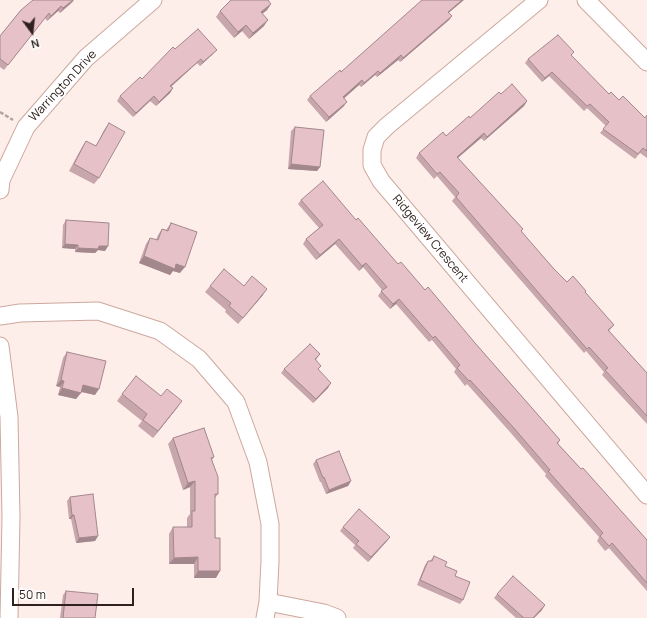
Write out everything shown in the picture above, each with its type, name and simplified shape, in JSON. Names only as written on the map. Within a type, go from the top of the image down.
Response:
[{"type":"street","name":"Warrington Drive","points":[[0,190],[2,180],[26,127],[86,58],[153,0]]},
{"type":"street","name":"Ridgeview Crescent","points":[[539,0],[376,137],[372,150],[372,164],[381,181],[647,495]]},
{"type":"street","points":[[586,0],[647,62]]},
{"type":"street","points":[[0,316],[20,313],[98,311],[160,331],[199,359],[236,402],[258,462],[270,524],[270,561],[266,610],[324,613],[337,618]]},
{"type":"street","points":[[0,346],[9,417],[11,516],[9,618]]},
{"type":"building","points":[[33,0],[73,0],[63,8],[61,6],[51,16],[49,13],[8,65],[0,59],[0,36],[21,10]]},
{"type":"building","points":[[231,0],[268,0],[271,4],[261,12],[268,20],[253,33],[246,25],[238,32],[220,11]]},
{"type":"building","points":[[422,0],[462,0],[448,12],[452,16],[403,58],[401,55],[380,73],[378,71],[364,83],[362,80],[343,97],[347,102],[329,117],[310,96],[340,70],[341,72]]},
{"type":"building","points":[[198,29],[217,50],[203,62],[201,59],[170,86],[173,88],[159,102],[154,96],[136,113],[120,96],[140,77],[142,79],[173,47],[175,49]]},
{"type":"building","points":[[558,35],[574,52],[571,55],[609,94],[611,92],[619,100],[623,96],[645,118],[647,115],[647,151],[643,148],[638,154],[603,129],[609,122],[590,104],[587,106],[552,72],[545,78],[528,59]]},
{"type":"building","points":[[512,84],[527,101],[487,137],[484,133],[457,157],[523,229],[521,231],[554,269],[567,282],[573,276],[614,325],[608,330],[647,373],[647,416],[605,370],[608,368],[589,347],[587,349],[456,197],[459,193],[440,172],[437,174],[419,153],[443,132],[446,136],[469,116],[470,118],[499,92],[501,94]]},
{"type":"building","points":[[109,123],[125,132],[99,178],[74,164],[86,141],[96,146]]},
{"type":"building","points":[[295,127],[324,130],[320,167],[291,164]]},
{"type":"building","points":[[323,181],[356,220],[358,218],[398,264],[401,262],[425,290],[428,287],[560,440],[557,443],[581,469],[583,468],[647,540],[647,583],[612,543],[609,546],[600,536],[603,533],[548,471],[550,470],[513,427],[457,368],[460,365],[435,336],[433,338],[399,299],[393,304],[381,291],[387,287],[366,263],[362,266],[339,239],[320,255],[306,239],[323,225],[301,200]]},
{"type":"building","points":[[66,220],[109,223],[108,246],[99,246],[98,249],[78,248],[78,245],[65,244]]},
{"type":"building","points":[[171,223],[197,232],[185,267],[176,264],[175,269],[144,256],[150,238],[158,240],[162,229],[168,231]]},
{"type":"building","points":[[224,269],[244,286],[252,276],[267,289],[243,318],[229,306],[231,303],[210,286]]},
{"type":"building","points":[[310,344],[320,354],[315,359],[321,366],[318,369],[331,383],[316,399],[284,369]]},
{"type":"building","points":[[67,352],[106,361],[99,389],[83,385],[81,393],[62,388],[64,381],[61,380]]},
{"type":"building","points":[[136,376],[161,396],[167,389],[182,401],[158,431],[143,420],[147,414],[122,394]]},
{"type":"building","points":[[204,428],[214,457],[211,458],[218,477],[218,494],[215,494],[215,538],[220,538],[220,571],[198,571],[198,557],[174,558],[173,527],[192,527],[192,511],[195,511],[195,481],[188,483],[173,438]]},
{"type":"building","points":[[339,451],[351,481],[329,490],[316,460]]},
{"type":"building","points":[[93,494],[98,536],[79,538],[74,515],[72,515],[70,497]]},
{"type":"building","points":[[359,509],[390,537],[371,557],[356,544],[359,541],[343,527]]},
{"type":"building","points":[[434,556],[447,562],[445,566],[457,571],[455,576],[470,582],[463,600],[420,580],[428,561],[432,561]]},
{"type":"building","points":[[513,576],[545,605],[533,618],[524,618],[497,594]]},
{"type":"building","points":[[66,591],[98,594],[95,618],[63,618]]}]
